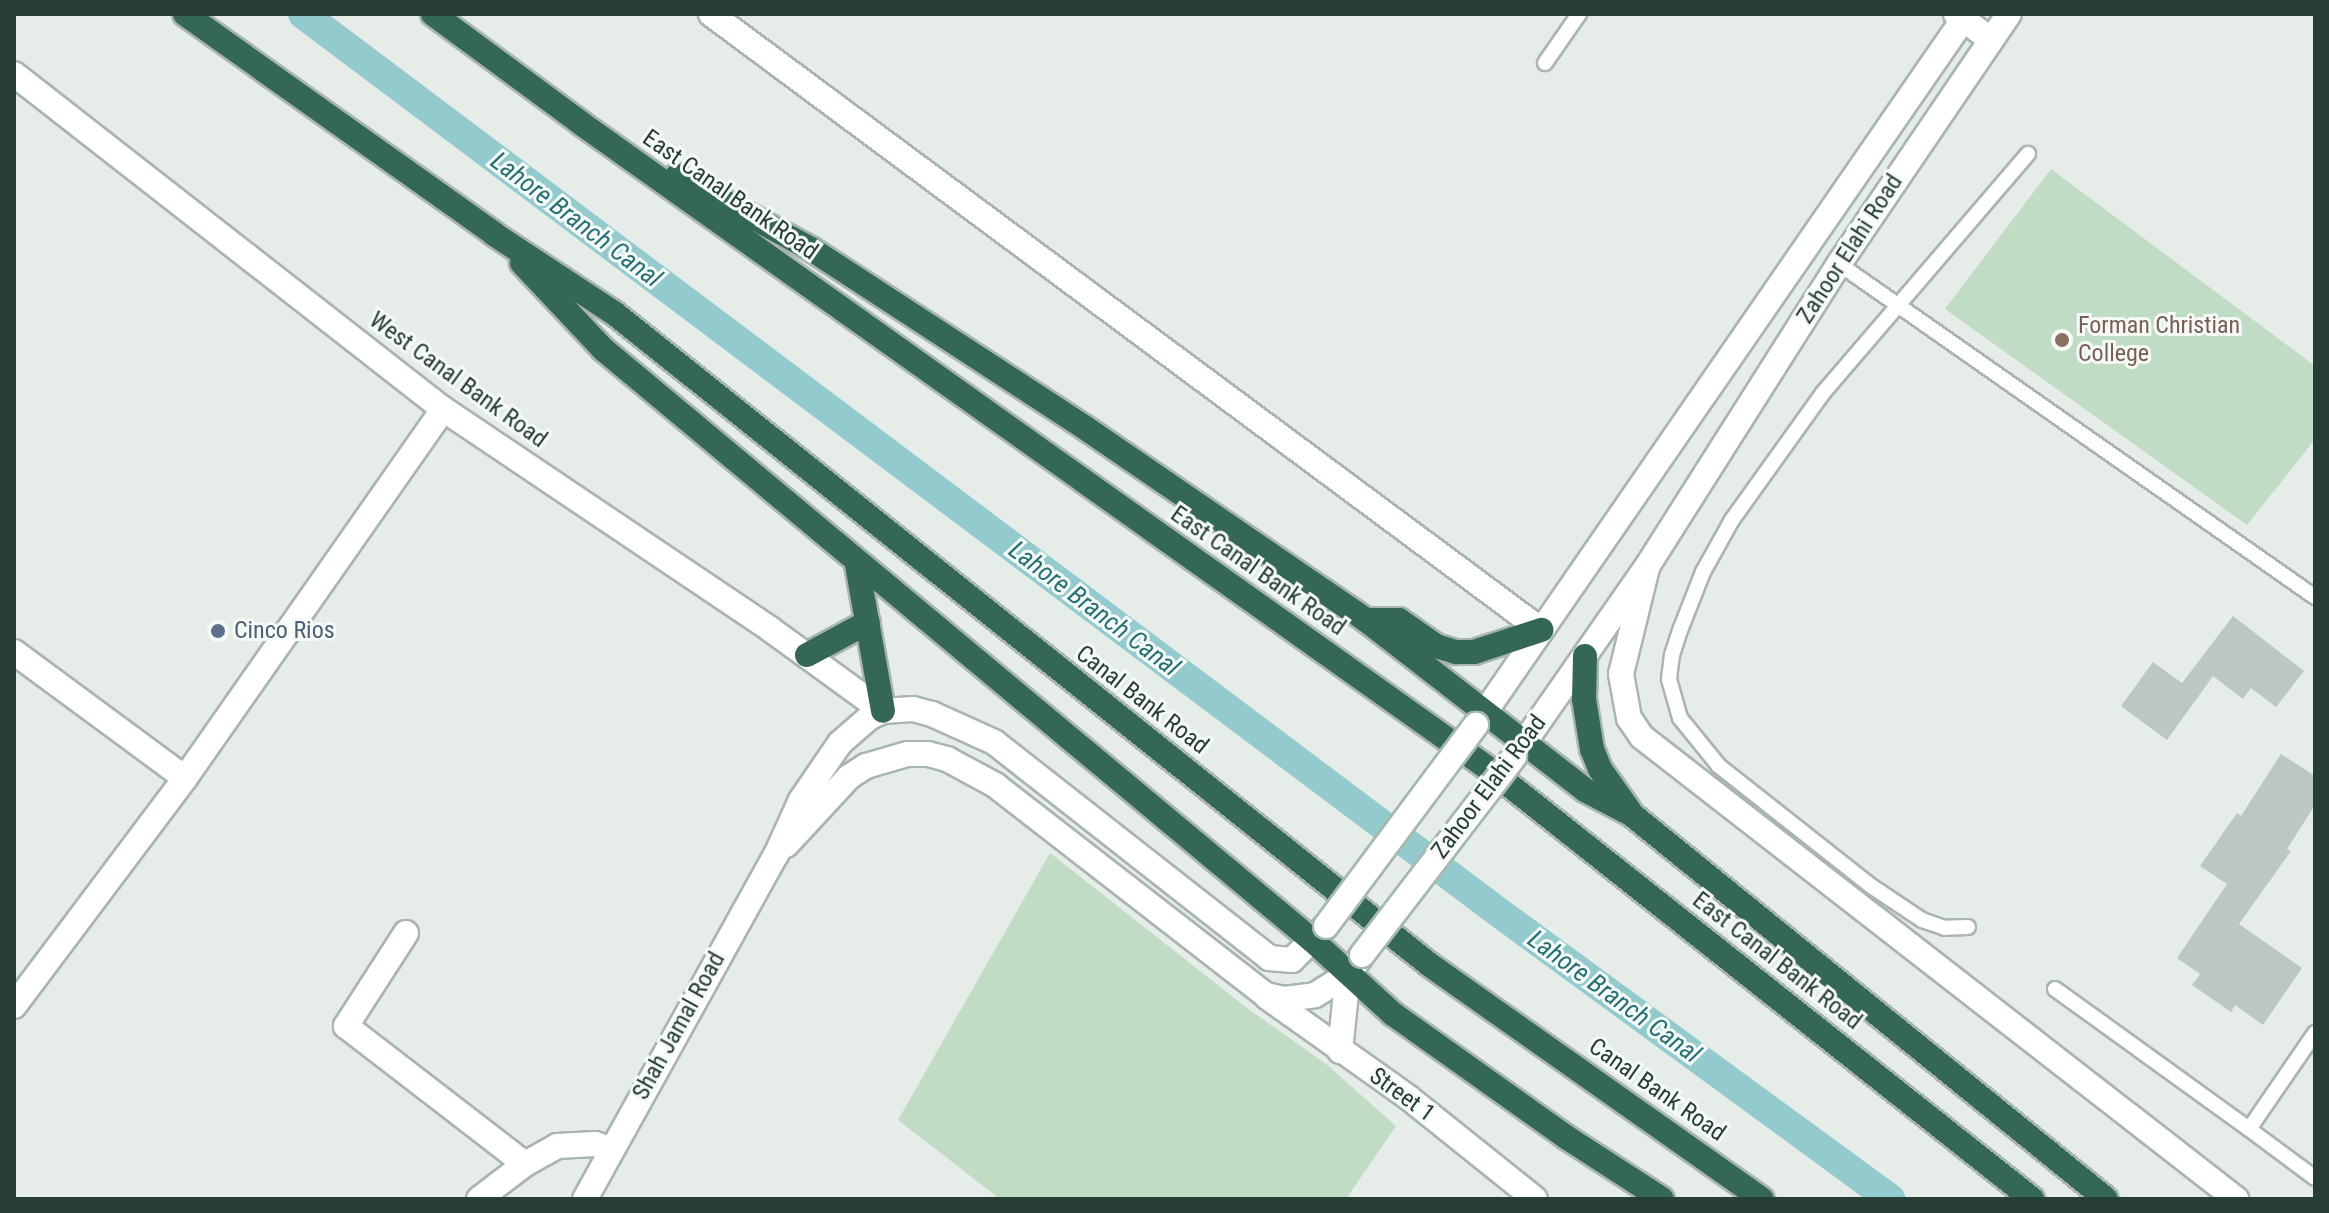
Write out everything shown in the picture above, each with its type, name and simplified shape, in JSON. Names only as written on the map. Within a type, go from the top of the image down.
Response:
[{"type":"highway","points":[[185,14],[494,234],[603,349],[857,565],[1320,934],[1355,964],[1445,1054],[1662,1199]]},
{"type":"highway","name":"East Canal Bank Road","points":[[433,14],[582,124],[1489,769],[2032,1199]]},
{"type":"highway","points":[[582,124],[811,249],[1084,427],[1366,620],[1519,750],[1631,814],[2106,1199]]},
{"type":"highway","name":"Canal Bank Road","points":[[494,234],[614,313],[1430,965],[1762,1199]]},
{"type":"highway","points":[[857,565],[883,711]]},
{"type":"highway","points":[[1366,620],[1399,620],[1436,646],[1456,652],[1474,652],[1541,630]]},
{"type":"highway","points":[[807,655],[868,622]]},
{"type":"highway","points":[[1585,656],[1585,712],[1592,749],[1600,769],[1631,814]]},
{"type":"street","points":[[711,14],[1541,630]]},
{"type":"street","name":"Zahoor Elahi Road","points":[[1266,995],[1302,998],[1328,989],[1355,964],[1519,750],[1648,565],[1839,264],[2009,14]]},
{"type":"street","points":[[1962,16],[1990,39]]},
{"type":"street","name":"Zahoor Elahi Road","points":[[1320,934],[1480,719],[1962,16]]},
{"type":"street","name":"West Canal Bank Road","points":[[14,74],[443,409],[807,655],[883,711]]},
{"type":"street","points":[[14,1006],[185,778],[443,409]]},
{"type":"street","points":[[1648,565],[1621,674],[1629,718],[1642,737],[2236,1199]]},
{"type":"street","points":[[14,652],[185,778]]},
{"type":"street","points":[[776,855],[801,800],[823,765],[858,726],[883,711],[913,709],[953,721],[994,742],[1269,958],[1292,960],[1320,934]]},
{"type":"street","points":[[776,855],[816,817],[849,777],[866,766],[907,754],[947,759],[995,785],[1266,995]]},
{"type":"street","name":"Shah Jamal Road","points":[[585,1199],[610,1149],[776,855]]},
{"type":"street","points":[[406,933],[346,1026],[525,1164]]},
{"type":"street","points":[[1340,1051],[1355,964]]},
{"type":"street","name":"Street 1","points":[[1266,995],[1409,1098],[1535,1199]]},
{"type":"street","points":[[479,1199],[525,1164],[557,1146],[595,1144],[610,1149]]},
{"type":"lane","points":[[1545,63],[1579,14]]},
{"type":"lane","points":[[1968,927],[1945,928],[1922,920],[1871,886],[1719,766],[1680,718],[1669,679],[1672,655],[1703,572],[1732,520],[1823,393],[2028,154]]},
{"type":"lane","points":[[1839,264],[2315,597]]},
{"type":"lane","points":[[2055,989],[2315,1178]]},
{"type":"lane","points":[[2249,1129],[2315,1033]]},
{"type":"green space","points":[[2051,169],[2315,366],[2315,439],[2247,525],[1945,309]]},
{"type":"green space","points":[[1050,853],[1247,1008],[1326,1064],[1396,1126],[1346,1199],[1000,1199],[898,1120]]},
{"type":"building","points":[[2233,616],[2304,671],[2276,707],[2251,688],[2243,699],[2213,676],[2167,740],[2121,706],[2153,662],[2182,683]]},
{"type":"building","points":[[2281,754],[2315,776],[2315,805],[2287,849],[2291,851],[2239,924],[2302,968],[2263,1025],[2235,1005],[2231,1012],[2192,985],[2200,974],[2177,958],[2227,884],[2200,866],[2237,813],[2241,816]]},
{"type":"waterway","name":"Lahore Branch Canal","points":[[303,14],[1490,906],[1890,1199]]},
{"type":"place","name":"Forman Christian College","points":[[2062,340]]},
{"type":"place","name":"Cinco Rios","points":[[218,631]]}]
